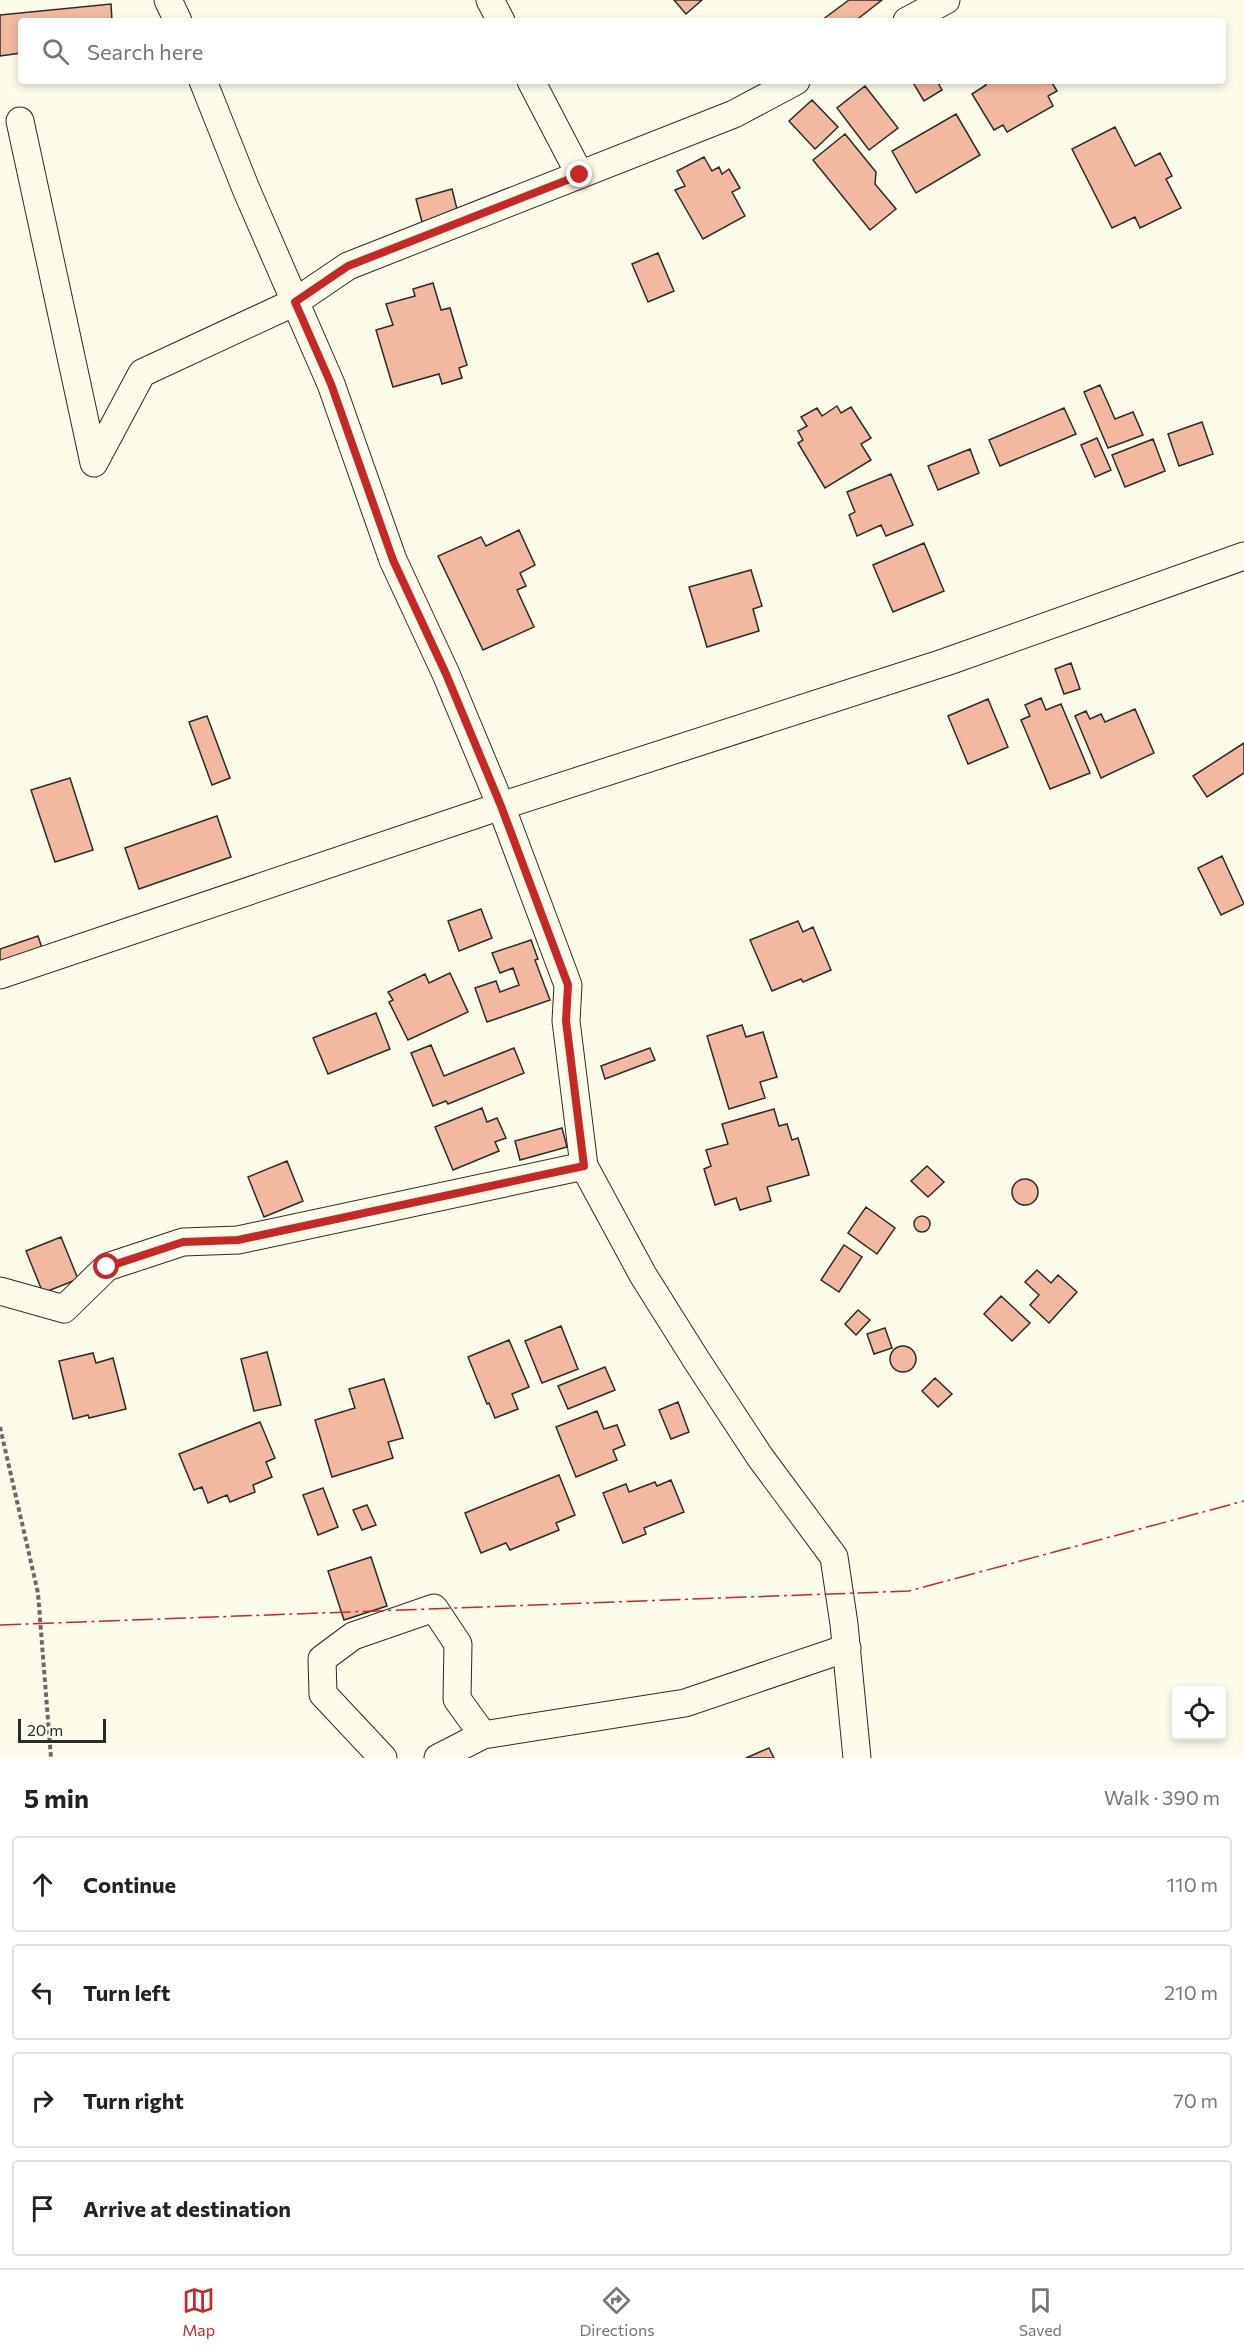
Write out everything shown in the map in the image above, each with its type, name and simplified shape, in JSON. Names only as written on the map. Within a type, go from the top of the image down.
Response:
[{"type":"street","points":[[168,0],[177,18]]},
{"type":"street","points":[[490,0],[499,18]]},
{"type":"street","points":[[913,18],[946,0]]},
{"type":"street","points":[[205,84],[246,189],[331,384],[393,560],[446,674],[501,806],[568,985],[566,1021],[584,1166],[643,1275],[697,1361],[760,1457],[834,1557],[847,1648],[857,1758]]},
{"type":"street","points":[[533,84],[580,175]]},
{"type":"street","points":[[20,121],[94,463],[142,373],[295,302],[348,266],[734,114],[790,84]]},
{"type":"street","points":[[0,975],[501,806],[946,662],[1244,556]]},
{"type":"street","points":[[0,1291],[64,1310],[107,1267],[183,1242],[238,1240],[584,1166]]},
{"type":"street","points":[[383,1758],[323,1694],[322,1659],[353,1636],[434,1608],[458,1644],[457,1699],[483,1735]]},
{"type":"street","points":[[438,1758],[483,1735],[685,1703],[847,1648]]},
{"type":"path","points":[[0,1426],[38,1593],[51,1758]]},
{"type":"building","points":[[674,0],[702,0],[686,14]]},
{"type":"building","points":[[849,0],[882,0],[859,18],[825,18]]},
{"type":"building","points":[[111,4],[112,18],[18,18],[18,53],[0,56],[0,15]]},
{"type":"building","points":[[914,84],[939,84],[942,90],[924,101]]},
{"type":"building","points":[[1053,84],[1057,91],[1048,96],[1053,106],[1007,132],[1003,125],[994,130],[972,94],[986,85]]},
{"type":"building","points":[[865,86],[898,128],[869,150],[837,108]]},
{"type":"building","points":[[812,100],[838,127],[815,149],[789,121]]},
{"type":"building","points":[[956,114],[980,155],[916,193],[892,151]]},
{"type":"building","points":[[1115,127],[1135,166],[1160,153],[1172,176],[1166,179],[1181,208],[1140,228],[1135,217],[1112,228],[1072,149]]},
{"type":"building","points":[[845,134],[876,172],[875,184],[896,209],[870,230],[813,160]]},
{"type":"building","points":[[704,157],[712,171],[719,167],[722,174],[729,169],[740,188],[732,192],[745,216],[703,239],[675,190],[685,186],[677,171]]},
{"type":"building","points":[[452,189],[458,213],[422,222],[416,199]]},
{"type":"building","points":[[658,253],[674,291],[648,302],[632,264]]},
{"type":"building","points":[[433,283],[441,310],[450,308],[467,365],[459,368],[462,378],[442,384],[439,374],[393,387],[376,330],[393,325],[386,304],[415,296],[413,289]]},
{"type":"building","points":[[1100,385],[1115,419],[1133,412],[1143,435],[1108,448],[1084,392]]},
{"type":"building","points":[[837,406],[841,413],[851,407],[871,438],[861,444],[871,460],[825,488],[798,443],[803,440],[798,431],[807,426],[801,417],[817,408],[822,416]]},
{"type":"building","points":[[1064,408],[1076,434],[1000,466],[989,440]]},
{"type":"building","points":[[1202,422],[1213,454],[1179,466],[1168,434]]},
{"type":"building","points":[[1097,438],[1111,470],[1095,477],[1081,445]]},
{"type":"building","points":[[1153,439],[1165,471],[1125,487],[1112,455]]},
{"type":"building","points":[[970,449],[979,473],[938,490],[928,466]]},
{"type":"building","points":[[891,474],[913,525],[886,536],[881,525],[857,536],[849,515],[855,512],[847,492]]},
{"type":"building","points":[[519,530],[535,565],[520,573],[526,586],[517,590],[534,627],[483,650],[438,556],[481,537],[486,546]]},
{"type":"building","points":[[924,543],[944,591],[893,612],[873,565]]},
{"type":"building","points":[[751,570],[762,606],[753,609],[759,631],[707,647],[689,587]]},
{"type":"building","points":[[1071,663],[1080,689],[1064,694],[1055,669]]},
{"type":"building","points":[[1041,698],[1046,710],[1061,704],[1090,773],[1050,789],[1021,720],[1030,716],[1025,705]]},
{"type":"building","points":[[988,699],[1008,747],[968,764],[948,716]]},
{"type":"building","points":[[1135,709],[1154,753],[1101,778],[1075,716],[1086,711],[1090,719],[1101,714],[1105,722]]},
{"type":"building","points":[[207,716],[230,778],[212,785],[189,722]]},
{"type":"building","points":[[1244,743],[1244,773],[1207,797],[1193,776]]},
{"type":"building","points":[[70,778],[93,850],[55,862],[31,790]]},
{"type":"building","points":[[217,816],[231,857],[139,889],[125,848]]},
{"type":"building","points":[[1222,856],[1244,904],[1221,915],[1198,868]]},
{"type":"building","points":[[481,909],[492,938],[459,951],[448,921]]},
{"type":"building","points":[[798,921],[803,932],[813,927],[831,970],[803,982],[801,979],[772,991],[750,940]]},
{"type":"building","points":[[38,936],[43,951],[0,965],[0,949]]},
{"type":"building","points":[[531,940],[538,959],[535,960],[550,1000],[487,1022],[475,988],[496,981],[500,992],[519,985],[513,968],[500,973],[492,953]]},
{"type":"building","points":[[450,973],[468,1012],[408,1040],[389,1002],[393,1000],[388,992],[425,974],[429,983]]},
{"type":"building","points":[[376,1013],[390,1049],[328,1074],[313,1038]]},
{"type":"building","points":[[742,1025],[746,1037],[763,1032],[777,1077],[760,1082],[765,1098],[729,1109],[707,1036]]},
{"type":"building","points":[[431,1045],[444,1076],[514,1048],[524,1073],[448,1104],[446,1101],[433,1106],[411,1053]]},
{"type":"building","points":[[650,1048],[655,1060],[605,1079],[601,1066]]},
{"type":"building","points":[[482,1108],[487,1122],[497,1118],[506,1138],[495,1142],[499,1151],[453,1170],[435,1127]]},
{"type":"building","points":[[774,1109],[779,1126],[787,1124],[792,1140],[798,1138],[809,1175],[767,1187],[771,1201],[740,1210],[736,1198],[715,1205],[704,1169],[711,1166],[706,1150],[728,1144],[722,1124]]},
{"type":"building","points":[[562,1128],[567,1147],[520,1160],[515,1141]]},
{"type":"building","points":[[287,1161],[303,1201],[264,1217],[248,1177]]},
{"type":"building","points":[[927,1166],[944,1182],[928,1197],[911,1181]]},
{"type":"building","points":[[1025,1179],[1034,1183],[1038,1192],[1034,1201],[1025,1205],[1016,1201],[1012,1192],[1016,1183]]},
{"type":"building","points":[[866,1207],[895,1228],[877,1254],[848,1233]]},
{"type":"building","points":[[922,1216],[930,1224],[922,1232],[914,1224]]},
{"type":"building","points":[[61,1237],[78,1279],[43,1293],[26,1251]]},
{"type":"building","points":[[844,1245],[862,1257],[839,1292],[821,1280]]},
{"type":"building","points":[[1037,1270],[1051,1283],[1058,1275],[1077,1292],[1049,1323],[1030,1305],[1039,1295],[1025,1282]]},
{"type":"building","points":[[1001,1296],[1030,1323],[1012,1341],[984,1314]]},
{"type":"building","points":[[858,1310],[870,1320],[856,1335],[845,1324]]},
{"type":"building","points":[[561,1326],[578,1369],[542,1383],[525,1341]]},
{"type":"building","points":[[885,1328],[892,1348],[874,1354],[867,1334]]},
{"type":"building","points":[[509,1340],[529,1387],[512,1394],[518,1409],[495,1418],[468,1357]]},
{"type":"building","points":[[903,1346],[912,1350],[916,1359],[912,1368],[903,1372],[894,1368],[890,1359],[894,1350]]},
{"type":"building","points":[[267,1352],[281,1405],[254,1411],[241,1359]]},
{"type":"building","points":[[93,1353],[96,1363],[113,1358],[126,1409],[89,1418],[88,1415],[73,1419],[59,1361]]},
{"type":"building","points":[[605,1367],[615,1390],[568,1409],[558,1386]]},
{"type":"building","points":[[935,1378],[952,1394],[938,1407],[922,1391]]},
{"type":"building","points":[[384,1379],[403,1438],[388,1442],[393,1458],[332,1477],[315,1420],[355,1408],[349,1389]]},
{"type":"building","points":[[678,1402],[689,1432],[671,1439],[659,1410]]},
{"type":"building","points":[[597,1411],[604,1429],[617,1425],[625,1445],[613,1450],[617,1460],[576,1477],[556,1427]]},
{"type":"building","points":[[260,1422],[275,1458],[266,1462],[272,1477],[253,1485],[255,1492],[230,1502],[227,1495],[208,1503],[202,1487],[194,1490],[179,1454]]},
{"type":"building","points":[[559,1475],[575,1515],[556,1523],[559,1530],[510,1550],[506,1543],[481,1553],[465,1513]]},
{"type":"building","points":[[671,1480],[684,1512],[644,1528],[646,1534],[623,1543],[603,1493],[626,1484],[629,1492],[655,1482],[657,1486]]},
{"type":"building","points":[[323,1488],[338,1527],[318,1535],[303,1495]]},
{"type":"building","points":[[367,1505],[376,1525],[362,1530],[353,1510]]},
{"type":"building","points":[[371,1557],[387,1606],[344,1620],[328,1571]]},
{"type":"building","points":[[769,1748],[774,1758],[746,1758]]},
{"type":"power","points":[[0,1625],[909,1591],[1244,1501]]},
{"type":"route","points":[[107,1267],[183,1242],[238,1240],[584,1166],[566,1021],[568,985],[501,806],[446,674],[393,560],[331,384],[295,302],[348,266],[580,175]]}]
